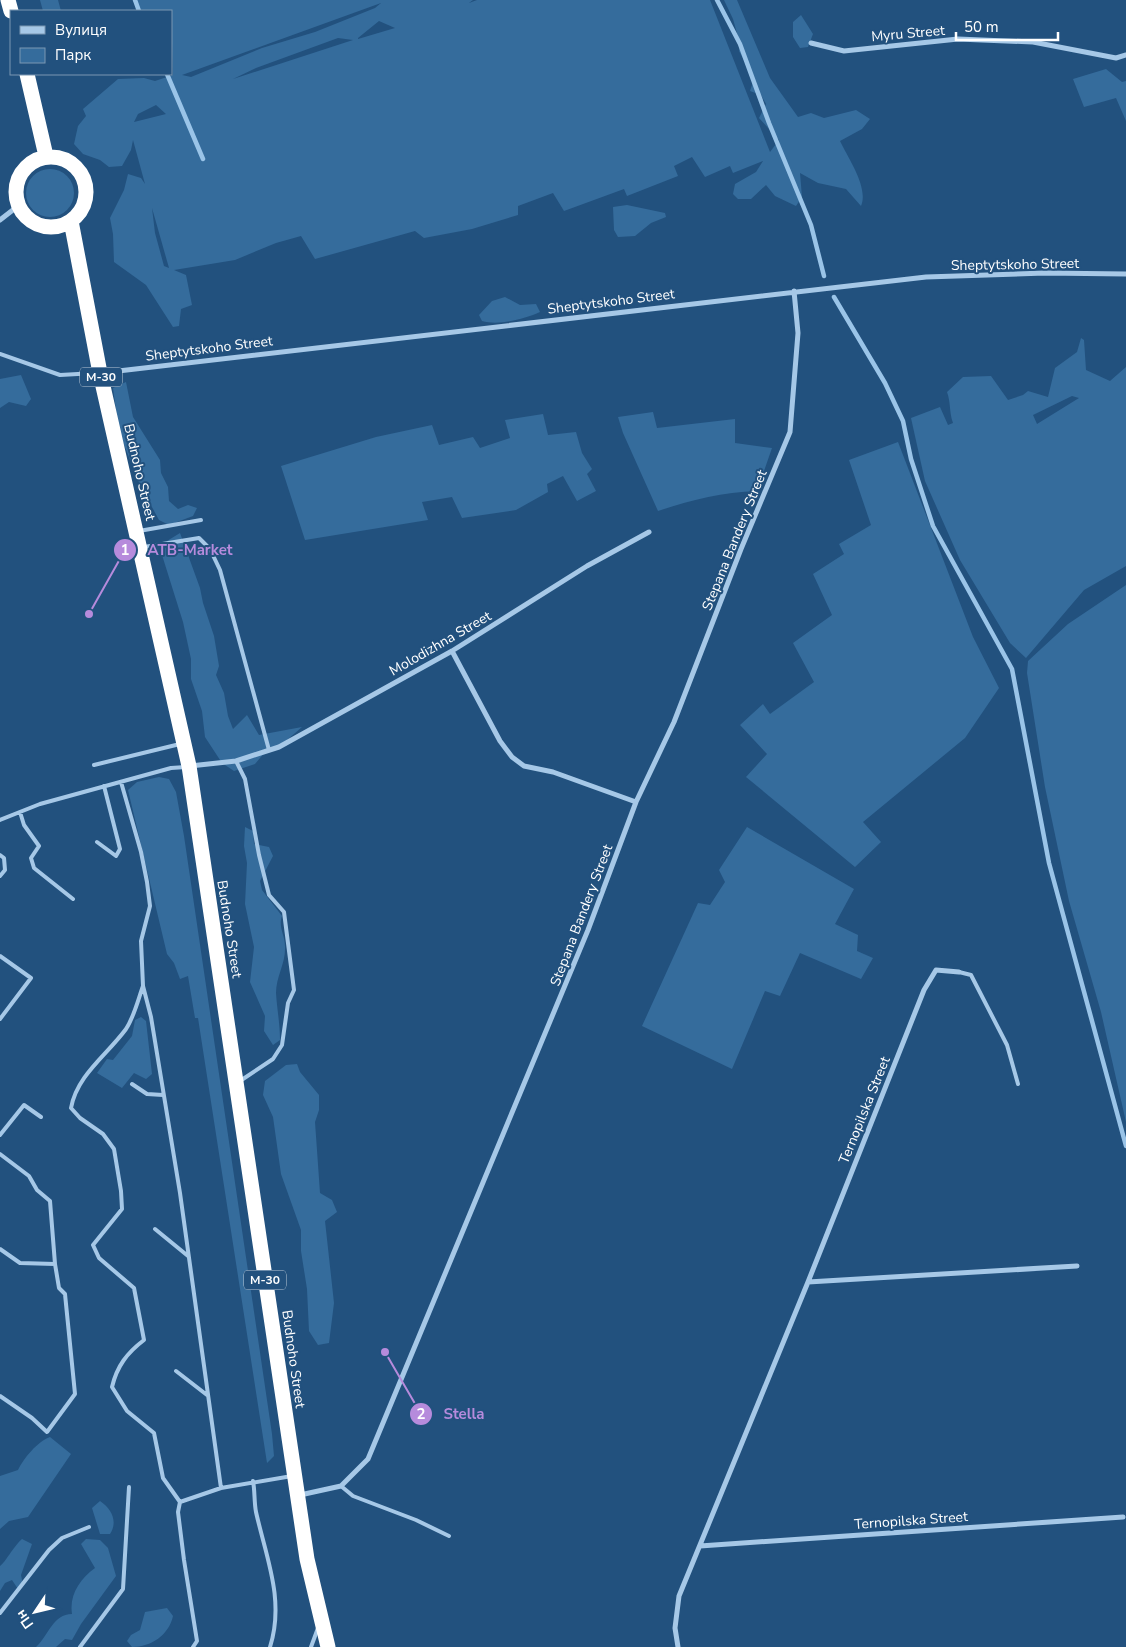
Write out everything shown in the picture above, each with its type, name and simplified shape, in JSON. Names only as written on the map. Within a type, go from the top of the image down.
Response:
[{"type":"highway","points":[[27,75],[46,156]]},
{"type":"highway","points":[[46,156],[58,157],[69,161],[78,169],[84,179],[86,191],[85,202],[79,213],[71,221],[51,227],[31,222],[18,206],[15,195],[20,174],[31,162],[46,156]]},
{"type":"highway","name":"Budnoho Street","points":[[71,221],[100,373],[189,766],[294,1476],[320,1621],[328,1647]]},
{"type":"street","name":"Myru Street","points":[[811,43],[844,50],[958,39],[1033,42],[1116,58],[1126,55]]},
{"type":"street","points":[[0,220],[18,206]]},
{"type":"street","name":"Sheptytskoho Street","points":[[100,373],[926,277],[1045,273],[1126,274]]},
{"type":"street","name":"Stepana Bandery Street","points":[[341,1486],[368,1459],[392,1405],[588,930],[636,802],[674,722],[790,432],[798,332],[794,291]]},
{"type":"street","name":"Molodizhna Street","points":[[189,766],[236,762],[270,750],[452,651],[586,566],[648,532]]},
{"type":"street","points":[[452,651],[500,741],[512,757],[524,766],[553,772],[636,802]]},
{"type":"street","name":"Ternopilska Street","points":[[678,1647],[675,1628],[679,1596],[808,1282],[924,990],[936,970],[960,972]]},
{"type":"street","points":[[808,1282],[1077,1266]]},
{"type":"street","points":[[298,1496],[341,1486]]},
{"type":"street","name":"Ternopilska Street","points":[[700,1546],[1123,1517]]},
{"type":"lane","points":[[0,354],[60,375],[81,376],[100,373]]},
{"type":"lane","points":[[136,532],[201,520]]},
{"type":"lane","points":[[141,548],[199,538],[210,548],[220,570],[270,750]]},
{"type":"lane","points":[[94,765],[184,743]]},
{"type":"lane","points":[[236,762],[245,779],[259,855],[269,895],[284,912],[294,990],[288,1003],[282,1045],[273,1059],[236,1084]]},
{"type":"lane","points":[[0,820],[104,786],[171,768],[189,766]]},
{"type":"lane","points":[[121,782],[141,852],[150,906],[141,941],[143,986],[151,1017],[189,1256],[221,1488]]},
{"type":"lane","points":[[97,842],[116,856],[120,849],[104,786]]},
{"type":"lane","points":[[20,812],[24,825],[39,846],[31,858],[34,868],[73,899]]},
{"type":"lane","points":[[0,855],[4,858],[5,870],[0,876]]},
{"type":"lane","points":[[0,956],[31,978],[0,1019]]},
{"type":"lane","points":[[960,972],[971,975],[983,995],[1007,1045],[1018,1084]]},
{"type":"lane","points":[[143,986],[127,1028],[83,1079],[74,1094],[71,1108],[80,1118],[103,1134],[114,1149],[122,1209],[93,1245],[99,1258],[134,1288],[144,1340],[129,1352],[116,1372],[112,1387],[127,1411],[154,1433],[163,1478],[180,1502],[178,1512],[197,1641],[193,1647]]},
{"type":"lane","points":[[132,1084],[147,1094],[163,1095]]},
{"type":"lane","points":[[0,1135],[24,1105],[41,1117]]},
{"type":"lane","points":[[0,1154],[29,1176],[37,1190],[50,1201],[58,1288],[65,1294],[75,1394],[47,1432],[32,1418],[0,1396]]},
{"type":"lane","points":[[155,1229],[189,1256]]},
{"type":"lane","points":[[0,1249],[20,1264],[55,1264]]},
{"type":"lane","points":[[176,1371],[207,1395]]},
{"type":"lane","points":[[180,1502],[221,1488],[253,1481],[294,1476]]},
{"type":"lane","points":[[253,1481],[256,1510],[275,1583],[275,1630],[270,1647]]},
{"type":"lane","points":[[341,1486],[353,1496],[416,1520],[449,1536]]},
{"type":"lane","points":[[80,1647],[124,1589],[129,1487]]},
{"type":"lane","points":[[0,1613],[49,1550],[62,1538],[89,1527]]},
{"type":"lane","points":[[119,1595],[123,1598]]},
{"type":"lane","points":[[311,1647],[320,1621]]},
{"type":"green space","points":[[40,0],[58,0],[61,10],[43,10]]},
{"type":"green space","points":[[136,0],[473,0],[469,3],[477,0],[710,0],[770,152],[779,140],[759,118],[766,104],[761,95],[750,91],[754,79],[739,51],[740,44],[733,19],[724,0],[737,0],[770,78],[798,117],[811,113],[824,118],[856,110],[870,119],[862,129],[840,141],[860,182],[863,199],[861,206],[846,189],[818,183],[800,173],[802,197],[796,206],[775,196],[766,185],[751,199],[738,199],[733,194],[735,184],[756,172],[763,161],[733,173],[730,166],[705,177],[692,157],[674,166],[678,176],[627,196],[624,189],[564,211],[553,193],[518,206],[518,215],[472,229],[424,238],[415,231],[315,259],[301,236],[276,243],[235,260],[174,270],[186,275],[192,305],[181,309],[179,326],[173,327],[146,285],[114,262],[113,234],[110,218],[124,190],[128,174],[141,178],[145,184],[133,140],[131,150],[122,166],[109,167],[100,160],[83,154],[74,144],[78,126],[86,116],[83,109],[118,79],[144,78],[155,81],[173,75],[172,10],[139,10]],"holes":[[[381,3],[375,8],[315,32],[262,48],[191,77],[182,75]],[[379,21],[395,28],[358,39],[358,38]],[[338,38],[353,40],[233,79],[256,68]],[[156,105],[166,114],[134,122],[138,114]],[[152,208],[169,268],[164,266],[155,233]]]},
{"type":"green space","points":[[801,15],[813,34],[808,47],[800,48],[793,37],[793,22]]},
{"type":"green space","points":[[1106,69],[1122,82],[1126,81],[1126,121],[1116,98],[1084,107],[1073,79]]},
{"type":"green space","points":[[50,169],[59,171],[67,176],[72,184],[74,193],[72,202],[67,210],[59,215],[50,217],[41,215],[33,210],[28,202],[26,193],[28,184],[33,176],[41,171]]},
{"type":"green space","points":[[627,205],[665,213],[666,217],[651,223],[635,236],[618,237],[614,230],[613,207]]},
{"type":"green space","points":[[505,297],[520,305],[536,304],[540,312],[511,321],[496,323],[482,321],[479,315],[492,301]]},
{"type":"green space","points":[[1081,338],[1084,340],[1086,370],[1110,381],[1126,367],[1126,566],[1084,590],[1026,658],[1010,643],[960,560],[925,481],[911,418],[940,407],[948,425],[953,423],[947,392],[963,377],[991,376],[1008,400],[1023,395],[1028,391],[1048,397],[1055,368],[1077,352]],"holes":[[[1072,396],[1079,398],[1037,424],[1033,415]]]},
{"type":"green space","points":[[21,375],[31,399],[26,406],[9,402],[0,408],[0,379]]},
{"type":"green space","points":[[126,382],[133,417],[160,460],[161,473],[168,487],[169,501],[178,509],[188,505],[197,508],[193,516],[169,525],[159,520],[140,485],[119,432],[113,388]]},
{"type":"green space","points":[[653,412],[657,428],[735,419],[735,443],[772,448],[757,491],[707,497],[658,511],[623,433],[618,417]]},
{"type":"green space","points":[[543,414],[548,435],[576,432],[582,453],[592,469],[587,474],[596,491],[577,501],[563,476],[547,484],[548,492],[516,510],[462,518],[452,497],[422,502],[428,520],[305,540],[281,466],[376,437],[432,425],[439,445],[473,437],[480,448],[510,438],[505,420]]},
{"type":"green space","points":[[898,442],[973,637],[999,688],[965,738],[863,822],[881,842],[855,867],[746,777],[767,754],[740,725],[763,704],[770,714],[814,682],[793,643],[832,615],[813,574],[844,554],[839,544],[871,525],[849,460]]},
{"type":"green space","points":[[180,533],[200,588],[214,636],[219,666],[216,675],[224,693],[228,716],[233,729],[247,715],[259,735],[302,727],[279,747],[265,752],[255,764],[234,771],[222,763],[205,737],[202,711],[191,679],[191,659],[183,622],[162,555],[167,541]]},
{"type":"green space","points":[[1126,585],[1126,1122],[1101,1012],[1069,901],[1045,787],[1027,673],[1028,661],[1068,624]]},
{"type":"green space","points":[[159,777],[169,779],[176,792],[184,836],[272,1434],[274,1456],[267,1463],[198,1018],[195,1018],[188,976],[180,979],[174,963],[167,954],[128,790],[137,782]]},
{"type":"green space","points":[[245,827],[253,831],[254,844],[269,847],[273,856],[260,881],[262,890],[282,916],[281,924],[285,952],[276,993],[280,1040],[273,1045],[264,1031],[265,1016],[250,982],[254,947],[245,904],[247,863],[244,846]]},
{"type":"green space","points":[[747,827],[854,889],[835,924],[858,935],[857,951],[873,958],[861,979],[800,953],[780,996],[765,991],[732,1069],[642,1026],[698,903],[710,905],[725,882],[719,870]]},
{"type":"green space","points":[[141,1017],[146,1021],[152,1074],[146,1079],[134,1073],[122,1088],[97,1073],[107,1059],[113,1060],[132,1036],[135,1020]]},
{"type":"green space","points":[[297,1064],[300,1072],[319,1095],[319,1110],[315,1122],[320,1193],[332,1200],[337,1212],[325,1221],[334,1303],[329,1343],[318,1345],[309,1331],[307,1289],[301,1251],[301,1230],[281,1174],[273,1117],[263,1095],[265,1081],[286,1065]]},
{"type":"green space","points":[[50,1437],[71,1454],[28,1517],[9,1521],[0,1529],[0,1476],[18,1470],[31,1451]]},
{"type":"green space","points":[[100,1501],[111,1512],[114,1520],[110,1534],[100,1534],[92,1508]]},
{"type":"green space","points":[[22,1539],[32,1544],[21,1575],[23,1585],[18,1589],[12,1580],[5,1583],[0,1591],[0,1566]]},
{"type":"green space","points":[[86,1539],[100,1540],[108,1548],[116,1576],[81,1624],[72,1640],[65,1639],[56,1647],[36,1647],[60,1617],[72,1614],[72,1600],[80,1582],[95,1568],[81,1544]]},
{"type":"green space","points":[[167,1608],[173,1616],[168,1629],[158,1639],[146,1645],[132,1647],[127,1641],[131,1635],[140,1630],[145,1612]]},
{"type":"waterway","points":[[135,0],[139,10]]},
{"type":"waterway","points":[[717,0],[740,44],[769,123],[811,225],[824,276]]},
{"type":"waterway","points":[[167,75],[203,159]]},
{"type":"waterway","points":[[834,297],[885,383],[903,421],[911,459],[933,526],[1012,669],[1049,863],[1126,1146]]},
{"type":"place","name":"ATB-Market","points":[[89,614]]},
{"type":"place","name":"Stella","points":[[385,1352]]}]
